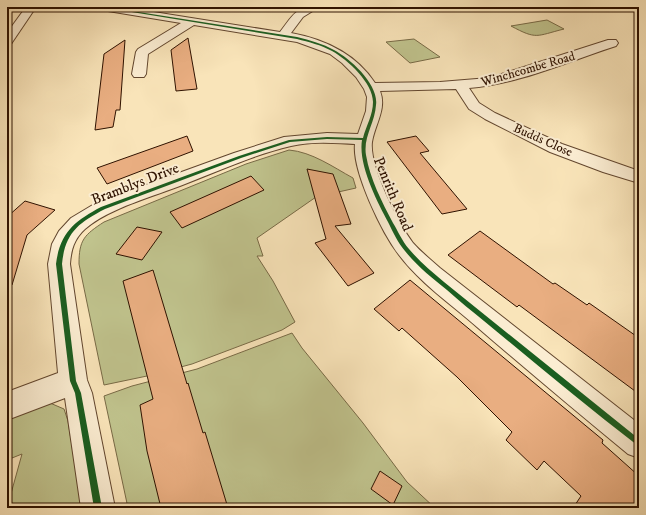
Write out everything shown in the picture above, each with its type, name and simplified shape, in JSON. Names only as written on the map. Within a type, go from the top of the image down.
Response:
[{"type":"street","points":[[8,37],[31,7]]},
{"type":"street","name":"Penrith Road","points":[[102,7],[313,42],[335,52],[354,66],[370,87],[375,97],[375,104],[363,139],[364,156],[377,194],[401,242],[428,270],[583,399],[639,443]]},
{"type":"street","points":[[283,36],[298,15],[312,7]]},
{"type":"street","points":[[139,74],[142,52],[192,21]]},
{"type":"street","name":"Winchcombe Road","points":[[370,87],[460,85],[496,80],[612,43]]},
{"type":"street","name":"Budds Close","points":[[460,85],[474,106],[490,116],[556,148],[609,168],[639,177]]},
{"type":"street","name":"Bramblys Drive","points":[[98,508],[78,393],[73,381],[59,258],[59,252],[64,240],[77,224],[103,208],[240,157],[290,141],[327,138],[363,139]]},
{"type":"street","points":[[7,406],[73,381]]},
{"type":"green space","points":[[547,20],[564,29],[542,35],[532,35],[511,26]]},
{"type":"green space","points":[[414,39],[440,57],[410,63],[386,42]]},
{"type":"green space","points":[[289,150],[298,151],[314,157],[353,178],[356,188],[316,197],[257,238],[263,256],[257,256],[273,281],[295,322],[282,330],[192,364],[147,376],[104,385],[79,264],[80,249],[87,235],[104,222],[246,164]]},
{"type":"green space","points":[[292,333],[302,348],[363,423],[407,482],[435,508],[128,508],[104,396],[132,386],[197,369]]},
{"type":"green space","points":[[50,403],[64,409],[68,421],[82,508],[7,508],[22,454],[7,460],[7,418]]},
{"type":"building","points":[[188,38],[197,89],[176,91],[171,50]]},
{"type":"building","points":[[125,40],[120,110],[116,110],[113,127],[95,130],[104,54]]},
{"type":"building","points":[[187,136],[193,151],[107,184],[97,168]]},
{"type":"building","points":[[416,136],[429,151],[420,153],[467,209],[442,214],[387,142]]},
{"type":"building","points":[[307,169],[333,174],[351,224],[335,226],[374,273],[348,286],[315,243],[326,239]]},
{"type":"building","points":[[251,176],[264,190],[182,228],[170,212]]},
{"type":"building","points":[[25,201],[55,210],[27,235],[12,285],[7,284],[7,217]]},
{"type":"building","points":[[137,227],[162,232],[142,260],[116,254]]},
{"type":"building","points":[[480,231],[553,284],[555,283],[587,305],[589,303],[639,338],[639,394],[519,305],[517,307],[448,255]]},
{"type":"building","points":[[153,270],[187,384],[188,383],[203,433],[205,432],[228,508],[161,508],[147,451],[140,405],[153,399],[123,281]]},
{"type":"building","points":[[410,280],[603,440],[602,443],[639,476],[639,508],[573,508],[581,496],[544,461],[537,470],[506,440],[512,432],[457,377],[402,328],[399,331],[374,309]]},
{"type":"building","points":[[380,471],[402,486],[393,505],[371,489]]},
{"type":"cycle path","points":[[102,7],[297,38],[316,43],[334,51],[347,60],[361,74],[372,89],[375,104],[365,136],[363,149],[364,156],[370,178],[379,199],[406,249],[422,266],[442,283],[639,443]]},
{"type":"cycle path","points":[[98,508],[78,393],[73,381],[59,264],[63,244],[72,230],[86,218],[103,208],[240,157],[290,141],[327,138],[363,139]]}]
